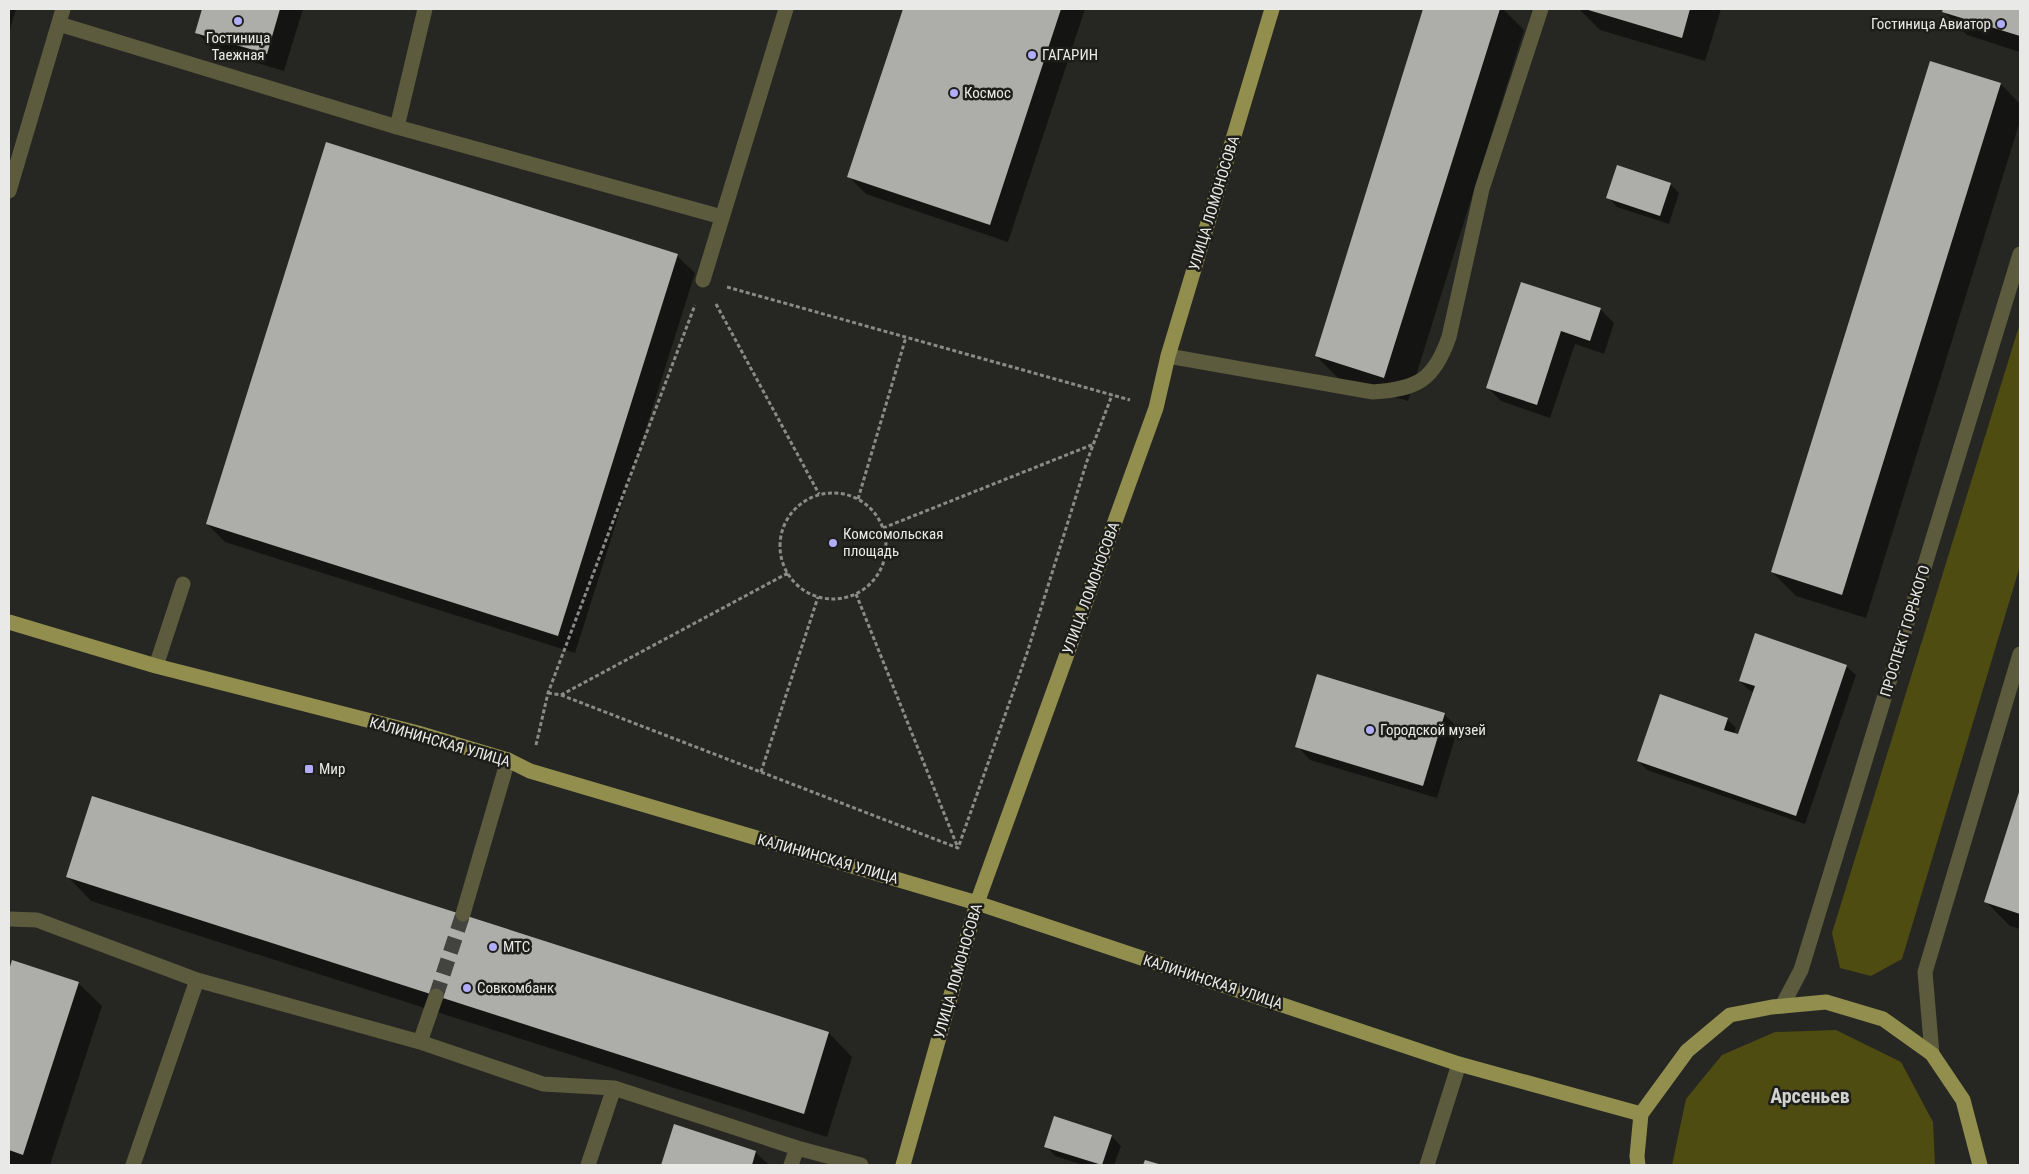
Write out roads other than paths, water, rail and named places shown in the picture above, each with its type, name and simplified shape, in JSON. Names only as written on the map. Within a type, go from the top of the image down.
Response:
[{"type":"main road","name":"УЛИЦА ЛОМОНОСОВА","points":[[903,1165],[977,903],[1156,408],[1168,356],[1272,9]]},
{"type":"main road","name":"КАЛИНИНСКАЯ УЛИЦА","points":[[9,622],[156,666],[418,733],[508,760],[530,771],[977,903],[1459,1064],[1641,1114]]},
{"type":"main road","points":[[1638,1165],[1641,1114],[1687,1051],[1730,1015],[1782,1006],[1826,1002],[1883,1018],[1932,1054],[1963,1100],[1980,1165]]},
{"type":"street","points":[[9,191],[63,9]]},
{"type":"street","points":[[397,127],[425,9]]},
{"type":"street","points":[[703,280],[786,9]]},
{"type":"street","points":[[1168,356],[1373,392],[1393,391],[1415,385],[1432,373],[1443,354],[1449,336],[1482,189],[1541,9]]},
{"type":"street","points":[[58,24],[397,127],[722,218]]},
{"type":"street","name":"ПРОСПЕКТ ГОРЬКОГО","points":[[1782,1006],[1801,970],[2020,254]]},
{"type":"street","points":[[156,666],[183,584]]},
{"type":"street","points":[[1932,1054],[1925,972],[2020,654]]},
{"type":"street","points":[[463,914],[508,760]]},
{"type":"street","points":[[9,919],[37,920],[197,980],[420,1042],[543,1084],[614,1088],[797,1148],[861,1165]]},
{"type":"street","points":[[132,1165],[197,980]]},
{"type":"street","points":[[420,1042],[436,996]]},
{"type":"street","points":[[1427,1165],[1459,1064]]},
{"type":"street","points":[[588,1165],[614,1088]]},
{"type":"street","points":[[791,1165],[797,1148]]},
{"type":"tunnel","points":[[436,996],[463,914]]},
{"type":"place","name":"Гостиница Таежная","points":[[238,21]]},
{"type":"place","name":"Гостиница Авиатор","points":[[2001,24]]},
{"type":"place","name":"ГАГАРИН","points":[[1032,55]]},
{"type":"place","name":"Космос","points":[[954,93]]},
{"type":"place","name":"Комсомольская площадь","points":[[833,543]]},
{"type":"place","name":"Городской музей","points":[[1370,730]]},
{"type":"place","name":"Мир","points":[[309,769]]},
{"type":"place","name":"МТС","points":[[493,947]]},
{"type":"place","name":"Совкомбанк","points":[[467,988]]},
{"type":"district","name":"Арсеньев","points":[[1810,1096]]}]
